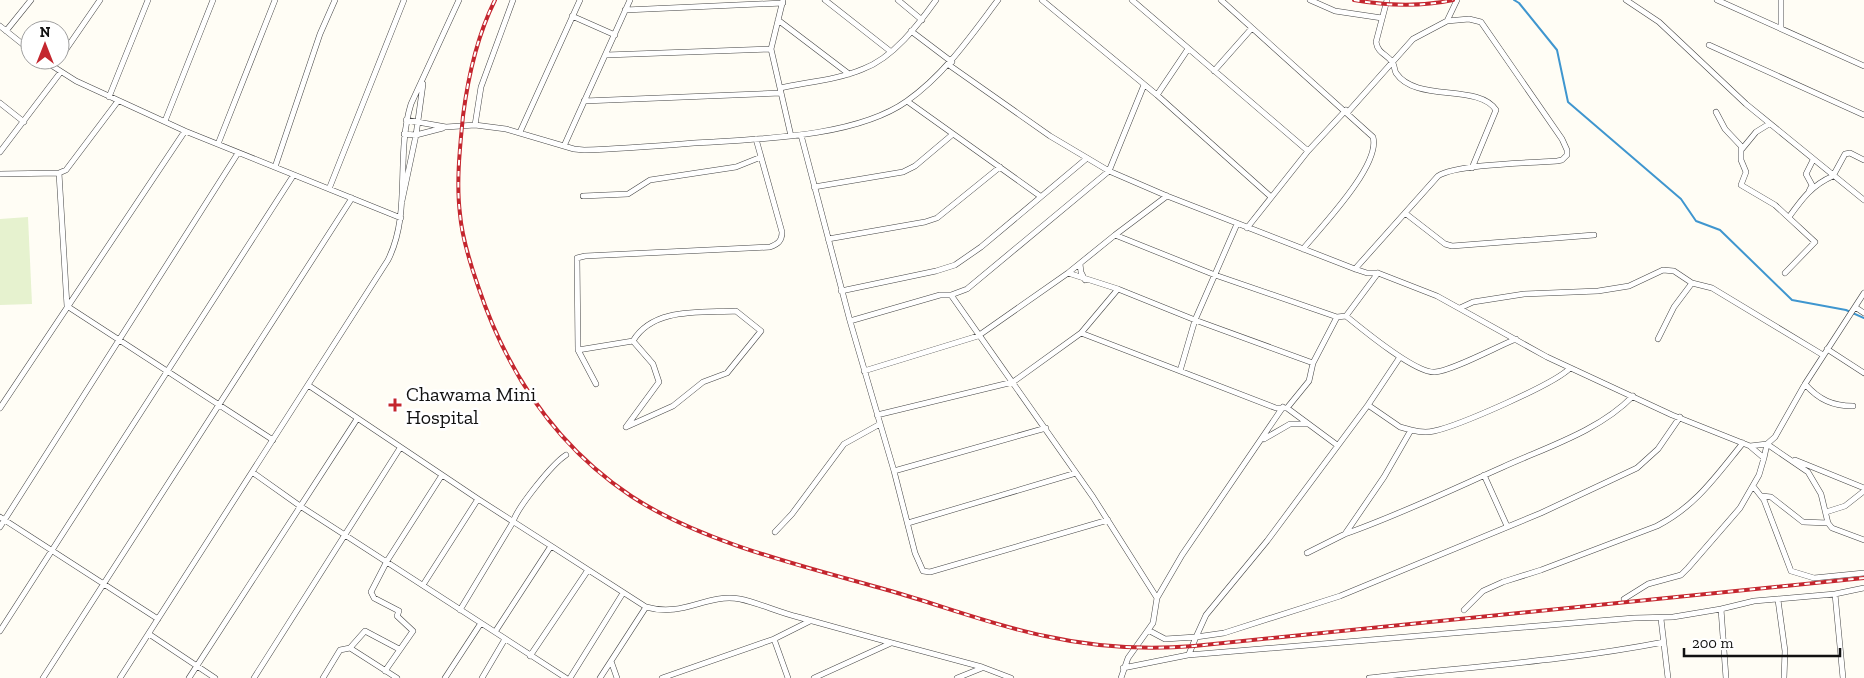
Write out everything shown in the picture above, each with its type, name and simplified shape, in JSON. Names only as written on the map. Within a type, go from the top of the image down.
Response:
[{"type":"street","points":[[6,31],[31,0]]},
{"type":"street","points":[[70,43],[100,0]]},
{"type":"street","points":[[109,97],[148,0]]},
{"type":"street","points":[[165,121],[213,0]]},
{"type":"street","points":[[218,144],[275,0]]},
{"type":"street","points":[[274,167],[320,34],[334,0]]},
{"type":"street","points":[[329,189],[404,0]]},
{"type":"street","points":[[120,678],[388,260],[395,246],[401,218],[406,120],[459,0]]},
{"type":"street","points":[[475,126],[481,87],[513,0]]},
{"type":"street","points":[[520,132],[580,0]]},
{"type":"street","points":[[564,146],[630,0]]},
{"type":"street","points":[[826,0],[890,51]]},
{"type":"street","points":[[898,0],[922,20]]},
{"type":"street","points":[[584,101],[780,90],[849,74],[878,61],[890,51],[922,20],[936,0]]},
{"type":"street","points":[[404,134],[416,135],[446,127],[475,126],[520,132],[564,146],[595,150],[801,135],[865,121],[893,110],[907,101],[950,64],[998,0]]},
{"type":"street","points":[[1042,0],[1156,95],[1270,196]]},
{"type":"street","points":[[1132,0],[1308,151]]},
{"type":"street","points":[[1221,0],[1347,111],[1373,137],[1374,149],[1372,157],[1363,174],[1303,249]]},
{"type":"street","points":[[1310,0],[1335,11],[1382,18]]},
{"type":"street","points":[[1387,0],[1376,46],[1382,54],[1392,61],[1396,73],[1415,86],[1480,99],[1494,106],[1495,113],[1472,168]]},
{"type":"street","points":[[1446,21],[1457,0]]},
{"type":"street","points":[[1626,0],[1659,22],[1769,124],[1864,200]]},
{"type":"street","points":[[1717,0],[1781,27],[1864,66]]},
{"type":"street","points":[[1781,0],[1781,27]]},
{"type":"street","points":[[625,10],[783,1],[771,49],[791,136]]},
{"type":"street","points":[[572,16],[615,35]]},
{"type":"street","points":[[1247,228],[1270,196],[1308,151],[1418,34],[1446,21],[1470,19],[1480,22],[1562,139],[1567,155],[1562,160],[1454,169],[1438,176],[1355,269]]},
{"type":"street","points":[[778,20],[849,74]]},
{"type":"street","points":[[0,26],[20,42]]},
{"type":"street","points":[[1214,71],[1252,28]]},
{"type":"street","points":[[911,31],[997,101],[1086,159],[1109,171],[1247,228],[1355,269],[1378,274],[1460,308],[1570,368],[1750,446],[1764,458]]},
{"type":"street","points":[[1709,44],[1864,115]]},
{"type":"street","points":[[606,55],[771,49]]},
{"type":"street","points":[[1156,95],[1188,49]]},
{"type":"street","points":[[56,70],[109,97],[185,131],[401,218]]},
{"type":"street","points":[[0,152],[60,73]]},
{"type":"street","points":[[402,202],[416,135],[423,81]]},
{"type":"street","points":[[850,321],[940,295],[951,295],[968,288],[1109,171],[1144,85]]},
{"type":"street","points":[[0,174],[59,173],[66,170],[118,101]]},
{"type":"street","points":[[907,101],[1040,196]]},
{"type":"street","points":[[0,102],[24,122]]},
{"type":"street","points":[[1716,112],[1725,129],[1740,144],[1741,160],[1746,172],[1741,185],[1769,201],[1815,242],[1784,273]]},
{"type":"street","points":[[406,120],[446,127]]},
{"type":"street","points":[[1741,150],[1756,132],[1769,124]]},
{"type":"street","points":[[0,408],[185,131]]},
{"type":"street","points":[[814,187],[903,172],[916,166],[953,134]]},
{"type":"street","points":[[801,135],[864,371],[920,565],[926,573],[1108,520]]},
{"type":"street","points":[[596,384],[578,350],[575,262],[580,256],[770,247],[777,245],[781,241],[782,232],[756,139]]},
{"type":"street","points":[[0,527],[2,518],[119,341],[238,153]]},
{"type":"street","points":[[1788,217],[1809,191],[1820,181],[1833,176],[1847,153],[1864,160]]},
{"type":"street","points":[[583,196],[628,194],[650,180],[736,167],[761,157]]},
{"type":"street","points":[[841,290],[945,269],[981,247],[1086,159]]},
{"type":"street","points":[[1809,191],[1812,185],[1806,174],[1813,160]]},
{"type":"street","points":[[828,239],[925,222],[937,218],[1000,167]]},
{"type":"street","points":[[59,173],[67,306]]},
{"type":"street","points":[[0,631],[293,176]]},
{"type":"street","points":[[864,371],[978,336],[1068,274],[1115,234],[1167,196]]},
{"type":"street","points":[[43,678],[352,198]]},
{"type":"street","points":[[1405,213],[1445,244],[1452,246],[1594,235]]},
{"type":"street","points":[[1180,371],[1195,320],[1237,224]]},
{"type":"street","points":[[1115,234],[1215,274],[1337,317],[1346,316],[1400,357],[1428,372],[1437,372],[1516,339]]},
{"type":"street","points":[[1080,264],[1085,280]]},
{"type":"street","points":[[1460,308],[1473,302],[1524,294],[1598,291],[1629,286],[1663,270],[1674,271],[1692,283],[1712,288],[1823,355]]},
{"type":"street","points":[[1068,274],[1118,288],[1195,320],[1313,363]]},
{"type":"street","points":[[1346,316],[1378,274]]},
{"type":"street","points":[[1658,339],[1674,307],[1692,283]]},
{"type":"street","points":[[877,415],[1013,382],[1081,333],[1118,288]]},
{"type":"street","points":[[1750,446],[1767,444],[1775,437],[1805,384],[1864,293]]},
{"type":"street","points":[[951,295],[978,336],[1046,428],[1108,520],[1157,598]]},
{"type":"street","points":[[67,306],[273,440]]},
{"type":"street","points":[[1854,308],[1864,313]]},
{"type":"street","points":[[736,311],[761,331],[727,373],[703,382],[673,406],[626,427],[659,382],[654,364],[633,341],[640,328],[657,318],[688,314],[736,311]]},
{"type":"street","points":[[1121,678],[1123,668],[1153,623],[1157,598],[1182,555],[1257,444],[1309,381],[1313,363],[1337,317]]},
{"type":"street","points":[[1081,333],[1276,408],[1285,408],[1337,445]]},
{"type":"street","points":[[578,350],[633,341]]},
{"type":"street","points":[[1827,349],[1864,373]]},
{"type":"street","points":[[1188,654],[1192,652],[1196,637],[1206,615],[1267,540],[1368,404],[1400,357]]},
{"type":"street","points":[[1368,404],[1400,427],[1423,433],[1444,429],[1548,383],[1565,374],[1570,368]]},
{"type":"street","points":[[1805,384],[1826,402],[1840,406],[1854,406]]},
{"type":"street","points":[[308,385],[400,448],[646,607],[675,611],[728,598],[982,668],[1011,678]]},
{"type":"street","points":[[1307,552],[1484,475],[1586,428],[1623,407],[1634,396]]},
{"type":"street","points":[[1148,630],[1165,639],[1224,633],[1340,596],[1541,513],[1637,468],[1658,449],[1680,417]]},
{"type":"street","points":[[189,678],[357,419]]},
{"type":"street","points":[[775,532],[792,514],[844,444],[880,424]]},
{"type":"street","points":[[1257,444],[1290,424],[1307,424]]},
{"type":"street","points":[[894,471],[1046,428]]},
{"type":"street","points":[[1345,534],[1384,477],[1411,430]]},
{"type":"street","points":[[1464,610],[1483,591],[1503,582],[1550,567],[1657,526],[1675,517],[1699,498],[1743,443]]},
{"type":"street","points":[[1624,599],[1648,584],[1681,575],[1740,508],[1753,486],[1764,458],[1767,444]]},
{"type":"street","points":[[1767,444],[1808,472],[1814,479],[1824,499],[1828,523],[1832,528],[1864,540]]},
{"type":"street","points":[[254,678],[400,448]]},
{"type":"street","points":[[460,610],[513,522],[516,512],[545,476],[566,456]]},
{"type":"street","points":[[1788,458],[1864,490],[1845,506],[1826,512]]},
{"type":"street","points":[[252,472],[300,506],[566,678]]},
{"type":"street","points":[[908,523],[1076,473]]},
{"type":"street","points":[[385,671],[399,649],[414,631],[397,616],[399,611],[371,596],[387,561],[442,475]]},
{"type":"street","points":[[1484,475],[1507,526]]},
{"type":"street","points":[[1753,486],[1762,496],[1791,571],[1814,578],[1864,573]]},
{"type":"street","points":[[1762,496],[1771,497],[1794,518],[1803,522],[1828,523]]},
{"type":"street","points":[[423,585],[478,499]]},
{"type":"street","points":[[2,518],[158,619]]},
{"type":"street","points":[[495,632],[551,546]]},
{"type":"street","points":[[530,656],[588,570]]},
{"type":"street","points":[[1123,668],[1188,654],[1634,618],[1661,619],[1721,609],[1743,602],[1835,594],[1864,588]]},
{"type":"street","points":[[570,678],[623,593]]},
{"type":"street","points":[[1835,594],[1843,678]]},
{"type":"street","points":[[1778,600],[1786,651],[1784,678]]},
{"type":"street","points":[[600,678],[646,607]]},
{"type":"street","points":[[1721,609],[1726,678]]},
{"type":"street","points":[[1661,619],[1668,678]]},
{"type":"street","points":[[662,678],[774,639],[811,621]]},
{"type":"street","points":[[445,678],[481,623]]},
{"type":"street","points":[[323,678],[340,650],[350,648],[365,631],[399,649]]},
{"type":"street","points":[[149,634],[215,678]]},
{"type":"street","points":[[482,678],[505,639]]},
{"type":"street","points":[[774,639],[788,678]]},
{"type":"street","points":[[1369,678],[1548,659],[1642,647],[1664,642]]},
{"type":"street","points":[[814,678],[891,643]]},
{"type":"street","points":[[350,648],[397,678]]},
{"type":"street","points":[[611,661],[617,678]]},
{"type":"street","points":[[957,678],[982,668]]},
{"type":"green space","points":[[28,217],[32,304],[0,305],[0,219]]},
{"type":"waterway","points":[[1514,0],[1519,3],[1557,50],[1568,102],[1681,199],[1696,221],[1720,230],[1792,300],[1846,310],[1864,318]]},
{"type":"railway","points":[[495,0],[478,42],[468,86],[463,116],[458,177],[464,241],[490,318],[503,348],[519,377],[557,430],[579,454],[631,496],[660,513],[692,528],[762,554],[1008,627],[1082,643],[1157,648],[1194,646],[1864,578]]},
{"type":"railway","points":[[1354,0],[1404,5],[1453,0]]},
{"type":"place","name":"Chawama Mini Hospital","points":[[395,405]]}]
